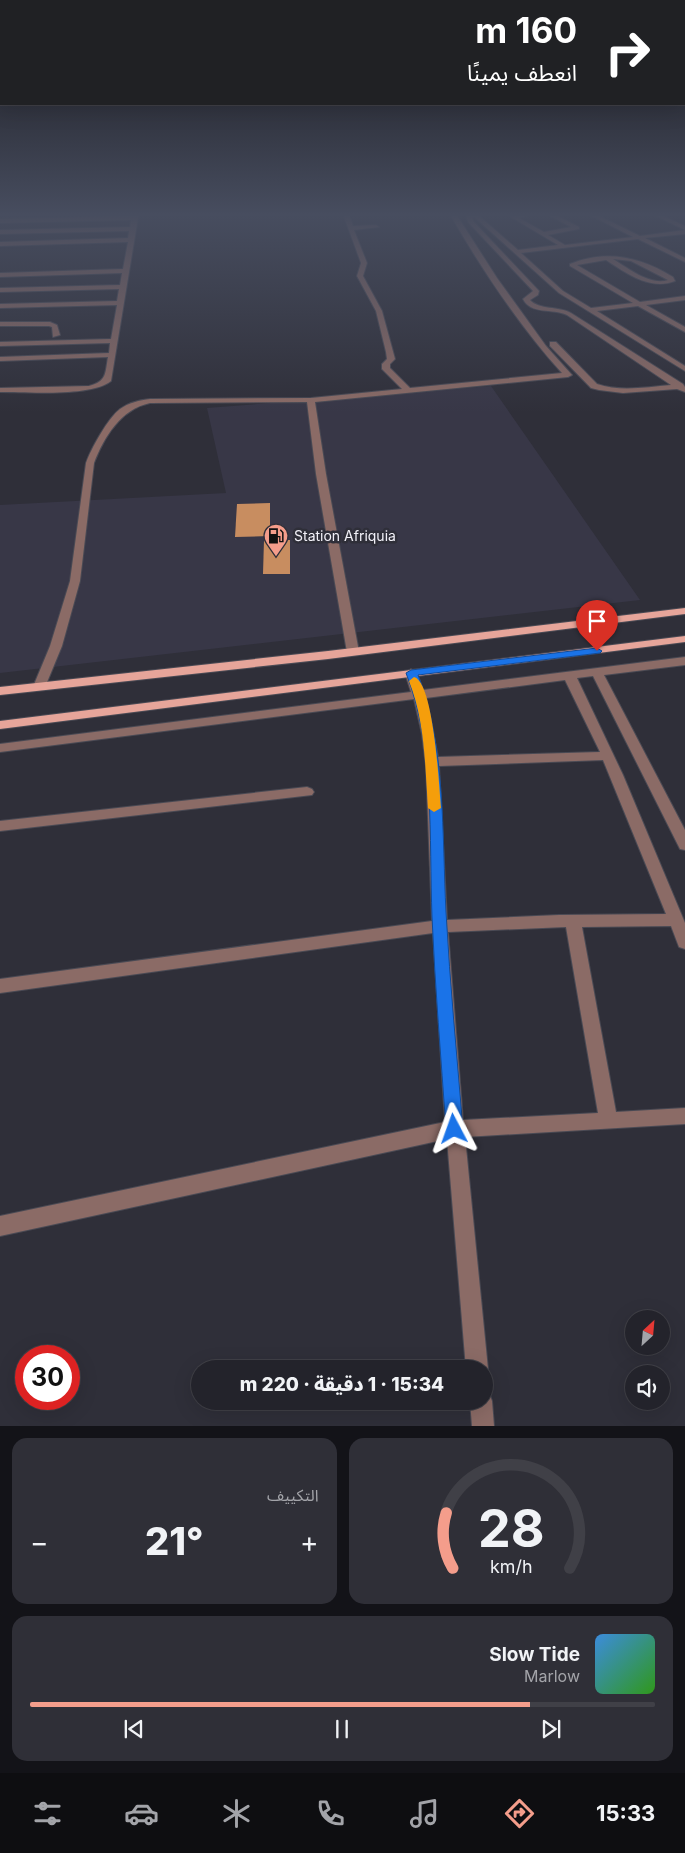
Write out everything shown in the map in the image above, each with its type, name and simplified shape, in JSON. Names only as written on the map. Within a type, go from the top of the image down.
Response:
[{"type":"main road","points":[[0,691],[353,652],[685,611]]},
{"type":"main road","points":[[0,725],[685,639]]},
{"type":"street","points":[[0,390],[97,386],[108,378],[124,281]]},
{"type":"street","points":[[362,281],[379,311],[390,352],[390,359],[386,364],[386,369],[407,390]]},
{"type":"street","points":[[40,687],[56,646],[74,581],[90,464],[96,447],[122,411],[139,403],[150,401],[311,400],[568,375],[543,348],[496,281]]},
{"type":"street","points":[[526,281],[536,291],[536,294],[526,299],[526,301],[538,309],[558,309],[568,313],[683,387]]},
{"type":"street","points":[[547,281],[685,369]]},
{"type":"street","points":[[599,281],[685,330]]},
{"type":"street","points":[[647,281],[659,283],[670,281]]},
{"type":"street","points":[[0,290],[123,286]]},
{"type":"street","points":[[568,313],[685,298]]},
{"type":"street","points":[[0,306],[120,303]]},
{"type":"street","points":[[0,324],[50,324],[55,326],[56,335]]},
{"type":"street","points":[[0,344],[114,341]]},
{"type":"street","points":[[553,344],[594,386],[601,389],[683,387]]},
{"type":"street","points":[[0,360],[112,355]]},
{"type":"street","points":[[311,400],[321,474],[353,652]]},
{"type":"street","points":[[0,748],[685,662]]},
{"type":"street","points":[[411,673],[420,694],[429,735],[432,762],[440,926],[454,1129],[476,1360]]},
{"type":"street","points":[[597,673],[666,803],[685,845]]},
{"type":"street","points":[[570,677],[645,840],[685,943]]},
{"type":"street","points":[[432,762],[607,756]]},
{"type":"street","points":[[0,826],[307,792]]},
{"type":"street","points":[[0,986],[440,926],[573,921],[676,920]]},
{"type":"street","points":[[573,921],[608,1120]]},
{"type":"street","points":[[0,1226],[454,1129],[685,1116]]},
{"type":"street","points":[[482,1410],[483,1426]]},
{"type":"shaded area","points":[[491,386],[640,600],[0,673],[0,505],[226,493],[207,408]]},
{"type":"building","points":[[270,503],[270,536],[235,537],[237,504]]},
{"type":"building","name":"Station Afriquia","points":[[264,540],[290,540],[290,574],[263,574]]},
{"type":"slow traffic","points":[[414,681],[420,694],[429,735],[434,808]]},
{"type":"place","name":"Station Afriquia","points":[[276,557]]},
{"type":"route","points":[[454,1129],[429,735],[420,694],[411,673],[597,651]]}]
